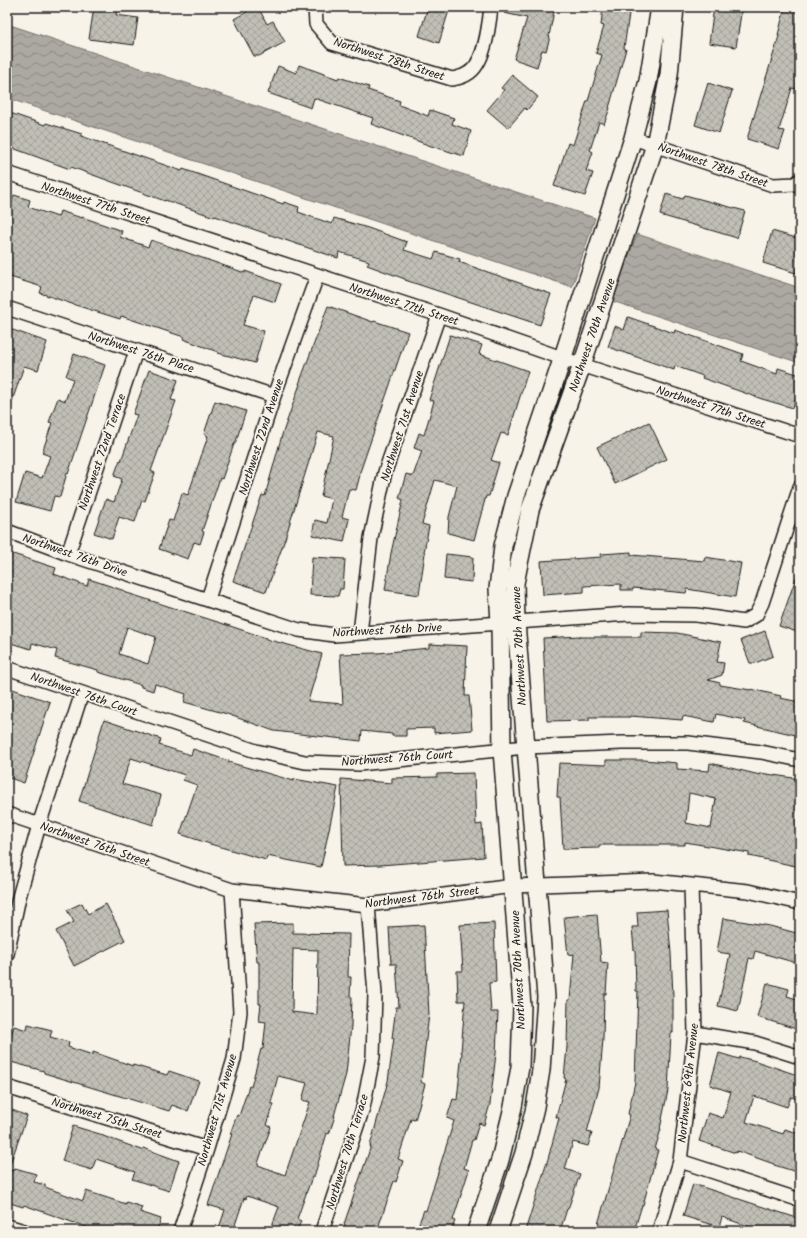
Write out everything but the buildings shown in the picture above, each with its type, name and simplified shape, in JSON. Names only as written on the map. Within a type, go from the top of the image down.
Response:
[{"type":"street","name":"Northwest 78th Street","points":[[314,7],[316,24],[332,43],[452,79],[468,74],[478,63],[488,29],[491,7]]},
{"type":"street","name":"Northwest 70th Avenue","points":[[498,1231],[524,1153],[535,1107],[541,1070],[546,997],[526,747],[508,623],[498,589],[503,546],[516,496],[563,357],[632,138],[648,81],[660,7]]},
{"type":"street","name":"Northwest 70th Avenue","points":[[476,1231],[500,1160],[513,1107],[520,1067],[522,1006],[502,750],[508,623],[530,510],[582,365],[655,145],[669,75],[675,7]]},
{"type":"street","name":"Northwest 78th Street","points":[[632,138],[773,185],[797,182]]},
{"type":"street","name":"Northwest 77th Street","points":[[7,173],[563,357],[582,365],[800,436]]},
{"type":"street","name":"Northwest 72nd Avenue","points":[[208,599],[274,396],[317,276]]},
{"type":"street","name":"Northwest 76th Place","points":[[7,308],[274,396]]},
{"type":"street","name":"Northwest 71st Avenue","points":[[360,633],[371,538],[385,472],[439,316]]},
{"type":"street","name":"Northwest 72nd Terrace","points":[[68,554],[136,350]]},
{"type":"street","name":"Northwest 76th Drive","points":[[7,531],[68,554],[300,630],[334,635],[628,614],[696,616],[744,622],[756,615],[762,603],[800,487]]},
{"type":"street","name":"Northwest 76th Court","points":[[7,668],[256,751],[305,762],[359,764],[526,747],[622,743],[688,744],[761,752],[800,760]]},
{"type":"street","points":[[7,954],[19,897],[39,824],[82,693]]},
{"type":"street","name":"Northwest 76th Street","points":[[7,814],[232,890],[368,905],[536,884],[653,881],[748,891],[800,903]]},
{"type":"street","name":"Northwest 69th Avenue","points":[[659,1231],[680,1161],[695,1033],[691,884]]},
{"type":"street","name":"Northwest 71st Avenue","points":[[180,1231],[234,1059],[240,1012],[232,890]]},
{"type":"street","name":"Northwest 70th Terrace","points":[[322,1231],[363,1108],[372,1057],[375,994],[368,905]]},
{"type":"street","points":[[695,1033],[755,1043],[800,1057]]},
{"type":"street","name":"Northwest 75th Street","points":[[7,1087],[207,1149]]},
{"type":"street","points":[[680,1161],[800,1200]]},
{"type":"street","points":[[7,1226],[24,1231]]},
{"type":"water","points":[[7,24],[595,218],[572,287],[7,98]]},
{"type":"water","points":[[637,234],[800,288],[800,363],[612,301]]}]
